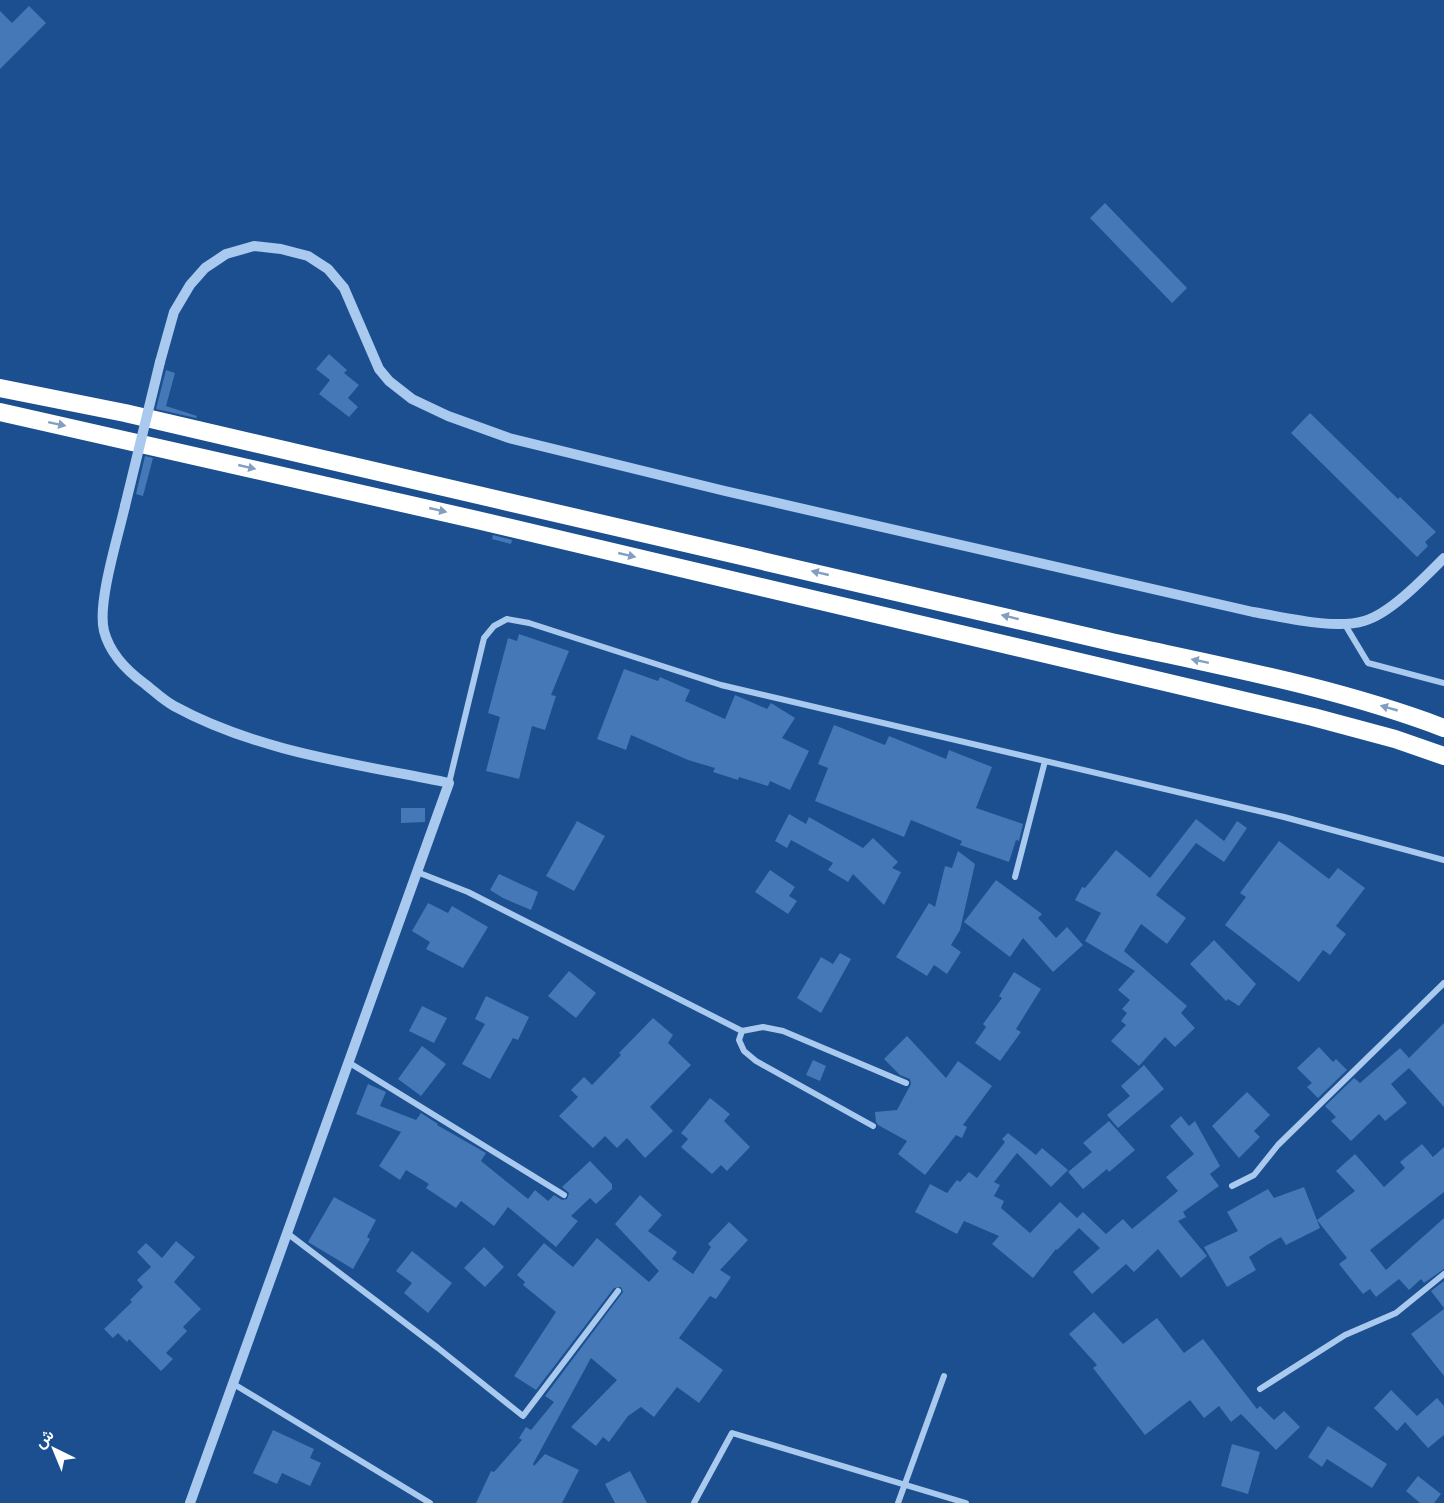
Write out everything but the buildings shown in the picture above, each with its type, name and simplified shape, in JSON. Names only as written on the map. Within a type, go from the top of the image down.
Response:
[{"type":"highway","points":[[0,388],[125,413],[1107,641],[1256,673],[1396,710],[1444,728]]},
{"type":"highway","points":[[0,412],[444,512],[1312,717],[1395,739],[1444,756]]},
{"type":"street","points":[[449,783],[275,746],[207,721],[172,705],[134,676],[113,653],[104,630],[104,598],[174,312],[190,285],[205,268],[226,254],[254,246],[281,249],[308,256],[328,269],[344,288],[379,369],[389,381],[412,399],[448,416],[509,438],[1252,612],[1328,624],[1364,621],[1386,610],[1417,585],[1444,558]]},
{"type":"street","points":[[190,1503],[449,783],[484,638],[494,626],[507,619],[529,623],[721,684],[1284,817],[1444,860]]},
{"type":"street","points":[[1344,623],[1368,663],[1444,683]]},
{"type":"street","points":[[1015,877],[1045,762]]},
{"type":"street","points":[[417,872],[468,892],[742,1031],[763,1027],[783,1030],[906,1083]]},
{"type":"street","points":[[1232,1186],[1254,1175],[1278,1144],[1444,983]]},
{"type":"street","points":[[742,1031],[739,1040],[744,1051],[756,1061],[873,1126]]},
{"type":"street","points":[[348,1062],[564,1195]]},
{"type":"street","points":[[286,1233],[438,1348],[522,1416],[618,1291]]},
{"type":"street","points":[[1260,1389],[1346,1335],[1396,1312],[1444,1274]]},
{"type":"street","points":[[898,1503],[944,1376]]},
{"type":"street","points":[[232,1383],[430,1503]]},
{"type":"street","points":[[694,1503],[732,1433],[966,1503]]}]
